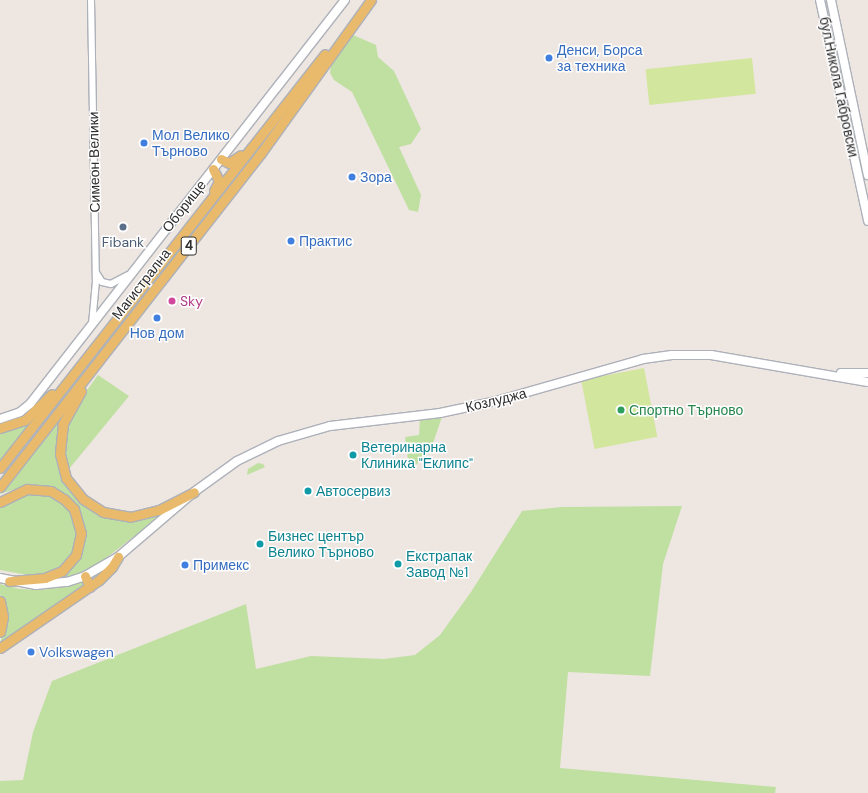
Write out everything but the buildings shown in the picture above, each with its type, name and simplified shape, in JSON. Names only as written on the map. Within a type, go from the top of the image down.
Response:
[{"type":"main road","name":"Оборище","points":[[0,419],[16,414],[27,407],[345,0]]},
{"type":"main road","name":"4","points":[[0,468],[208,202],[370,0]]},
{"type":"main road","name":"Магистрална","points":[[0,487],[261,153],[370,0]]},
{"type":"main road","name":"бул.Никола Габровски","points":[[820,0],[868,221]]},
{"type":"main road","name":"бул.Никола Габровски","points":[[830,0],[868,175]]},
{"type":"main road","points":[[221,159],[227,163],[234,161],[267,128]]},
{"type":"main road","points":[[208,202],[219,181],[213,168]]},
{"type":"main road","points":[[0,428],[17,424],[35,413],[109,330]]},
{"type":"main road","points":[[117,337],[76,399],[64,424],[60,454],[66,478],[88,503],[103,512],[120,516],[152,512],[194,492]]},
{"type":"main road","name":"Козлуджа","points":[[4,580],[46,585],[85,576],[118,557],[194,492],[247,454],[295,435],[351,423],[458,410],[643,359],[686,354],[711,355],[868,382]]},
{"type":"main road","name":"Козлуджа","points":[[810,371],[868,373]]},
{"type":"main road","points":[[0,502],[27,489],[52,491],[71,506],[80,527],[78,550],[62,571],[39,580],[4,580]]},
{"type":"main road","points":[[0,648],[90,587],[112,567],[118,557]]},
{"type":"main road","points":[[85,576],[90,587]]},
{"type":"main road","points":[[0,601],[2,618],[0,632]]},
{"type":"street","name":"Симеон Велики","points":[[91,0],[96,270],[92,324]]},
{"type":"street","points":[[96,270],[102,282],[111,284],[133,271]]},
{"type":"green space","points":[[351,34],[376,45],[378,57],[394,71],[421,129],[411,144],[399,147],[421,195],[418,212],[409,210],[352,92],[334,80],[330,73],[331,66]]},
{"type":"green space","points":[[752,58],[756,94],[649,105],[646,69]]},
{"type":"green space","name":"Спортно Търново","points":[[644,368],[657,437],[595,449],[581,380]]},
{"type":"green space","points":[[98,375],[129,396],[69,469],[64,453],[67,429],[77,404]]},
{"type":"green space","points":[[65,410],[63,476],[107,516],[168,510],[101,562],[74,576],[53,580],[65,571],[84,529],[79,511],[72,503],[25,486],[0,494]]},
{"type":"green space","points":[[36,416],[0,462],[0,431]]},
{"type":"green space","points":[[442,417],[431,449],[412,469],[409,467],[405,437],[419,435],[420,419]]},
{"type":"green space","points":[[258,463],[263,464],[265,467],[247,475],[248,469]]},
{"type":"green space","points":[[28,492],[51,495],[58,499],[72,515],[77,533],[72,554],[64,565],[52,572],[33,576],[0,570],[0,505]]},
{"type":"green space","points":[[682,506],[663,564],[650,676],[568,672],[560,768],[776,787],[775,793],[0,793],[0,781],[23,780],[33,732],[52,681],[246,604],[256,669],[311,656],[384,659],[415,655],[440,635],[471,592],[522,511],[562,507]]},
{"type":"green space","points":[[84,581],[85,585],[0,644],[7,616],[0,594],[0,584],[20,589],[43,590]]},
{"type":"place","name":"Денси, Борса за техника","points":[[549,58]]},
{"type":"place","name":"Мол Велико Търново","points":[[144,143]]},
{"type":"place","name":"Зора","points":[[352,177]]},
{"type":"place","name":"Fibank","points":[[123,227]]},
{"type":"place","name":"Практис","points":[[291,241]]},
{"type":"place","name":"Sky","points":[[172,301]]},
{"type":"place","name":"Нов дом","points":[[157,318]]},
{"type":"place","name":"Спортно Търново","points":[[621,410]]},
{"type":"place","name":"Ветеринарна Клиника \"Еклипс\"","points":[[353,455]]},
{"type":"place","name":"Автосервиз","points":[[308,491]]},
{"type":"place","name":"Бизнес център Велико Търново","points":[[260,544]]},
{"type":"place","name":"Екстрапак Завод №1","points":[[398,564]]},
{"type":"place","name":"Примекс","points":[[185,565]]},
{"type":"place","name":"Volkswagen","points":[[31,652]]}]
